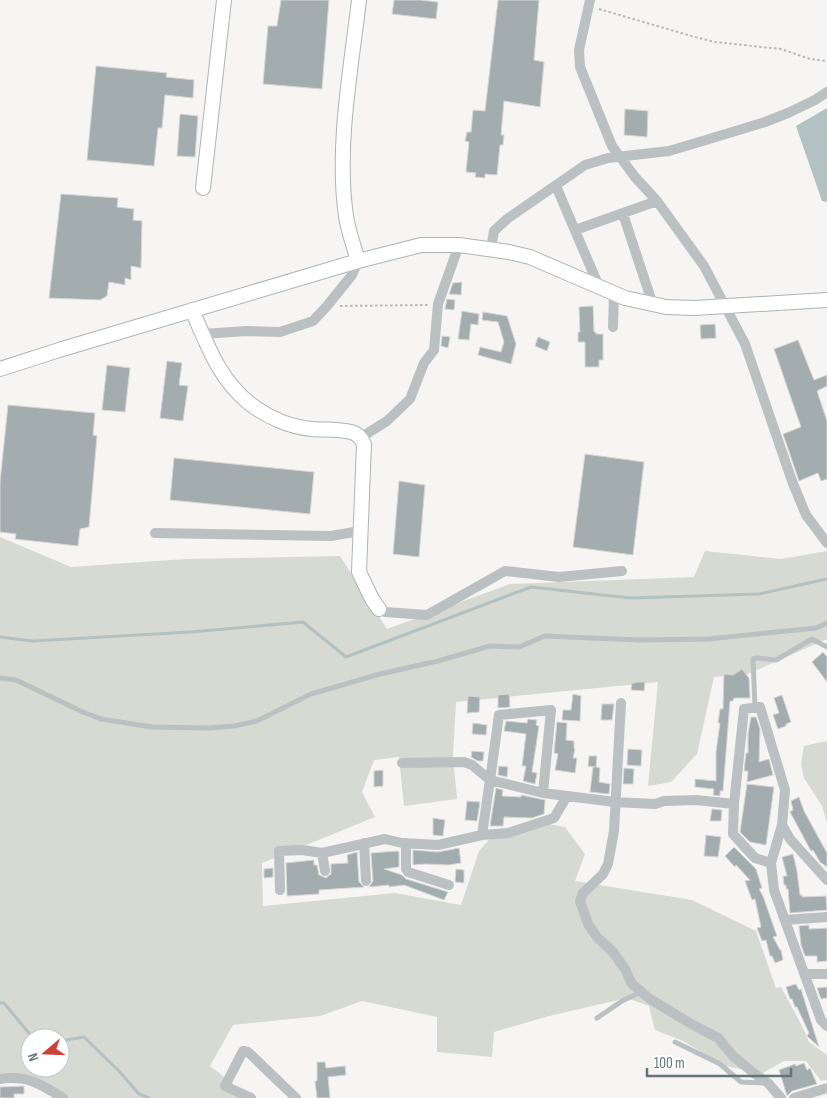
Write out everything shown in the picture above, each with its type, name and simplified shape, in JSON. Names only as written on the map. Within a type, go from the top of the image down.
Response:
[{"type":"street","points":[[203,188],[224,0]]},
{"type":"street","points":[[203,334],[246,331],[280,332],[313,321],[352,275],[358,261],[346,218],[343,159],[359,0]]},
{"type":"street","points":[[589,3],[578,50],[580,67],[612,146],[635,177],[658,201],[704,266],[745,344],[792,481],[806,515],[827,543]]},
{"type":"street","points":[[491,248],[494,231],[507,219],[585,165],[608,158],[622,158],[669,151],[765,122],[788,113],[827,92]]},
{"type":"street","points":[[556,186],[575,230],[607,291],[613,327]]},
{"type":"street","points":[[575,230],[658,201]]},
{"type":"street","points":[[623,214],[653,304]]},
{"type":"street","points":[[0,369],[358,261],[421,245],[459,245],[491,248],[530,257],[607,291],[666,307],[694,308],[827,300]]},
{"type":"street","points":[[360,438],[387,421],[410,399],[424,363],[434,350],[438,304],[459,245]]},
{"type":"street","points":[[192,310],[222,374],[250,404],[288,424],[311,429],[350,432],[360,438],[364,444],[359,572],[379,609],[385,612],[427,615],[505,571],[559,577],[622,571]]},
{"type":"street","points":[[155,532],[331,536],[360,531]]},
{"type":"street","points":[[621,703],[614,832],[608,864],[603,874],[583,893],[580,901],[588,924],[597,937],[613,952],[625,969],[632,984],[650,999],[718,1038],[733,1056],[768,1083],[781,1098]]},
{"type":"street","points":[[771,863],[755,858],[733,834],[734,804],[744,710],[760,707],[785,790],[782,825],[771,863],[774,890],[821,1020],[827,1026]]},
{"type":"street","points":[[482,835],[499,715],[552,710],[543,793]]},
{"type":"street","points":[[402,762],[464,762],[472,765],[490,780],[543,793],[616,802],[655,804],[696,800],[734,804]]},
{"type":"street","points":[[280,890],[279,851],[302,850],[322,853],[385,839],[406,843],[438,845],[482,835],[508,833],[554,818],[568,796]]},
{"type":"street","points":[[782,825],[790,839],[827,880]]},
{"type":"street","points":[[364,843],[366,881]]},
{"type":"street","points":[[406,843],[406,869],[408,872],[449,885]]},
{"type":"street","points":[[322,853],[325,871]]},
{"type":"street","points":[[784,920],[827,917]]},
{"type":"street","points":[[805,974],[827,974]]},
{"type":"street","points":[[251,1098],[225,1086],[243,1051],[248,1052],[296,1098]]},
{"type":"street","points":[[0,1079],[13,1077],[41,1083],[63,1098]]},
{"type":"street","points":[[794,1098],[827,1088]]},
{"type":"lane","points":[[0,678],[16,680],[101,719],[152,727],[208,728],[234,726],[257,720],[310,694],[380,674],[438,661],[490,646],[519,647],[545,636],[639,640],[709,640],[816,628],[827,623]]},
{"type":"lane","points":[[755,708],[753,659],[776,660],[812,639],[827,647]]},
{"type":"lane","points":[[597,1018],[622,1001],[641,992]]},
{"type":"lane","points":[[675,1042],[720,1064],[741,1082],[768,1083]]},
{"type":"path","points":[[589,3],[695,37],[716,42],[781,48],[810,59],[827,61]]},
{"type":"path","points":[[327,306],[438,304]]},
{"type":"shaded area","points":[[827,108],[827,202],[822,201],[796,126]]},
{"type":"shaded area","points":[[0,537],[71,567],[185,559],[340,556],[387,629],[510,584],[694,577],[705,551],[781,559],[827,551],[827,639],[748,674],[714,677],[697,754],[671,782],[648,786],[658,682],[456,702],[453,755],[457,799],[404,806],[399,757],[374,760],[362,792],[375,817],[262,863],[263,906],[395,893],[461,905],[479,851],[495,833],[538,822],[565,827],[585,854],[575,881],[692,900],[756,931],[776,988],[781,987],[809,1042],[827,1055],[827,1080],[821,1081],[806,1061],[784,1061],[763,1073],[724,1066],[683,1041],[655,1030],[649,1006],[627,998],[549,1016],[494,1032],[492,1057],[437,1052],[437,1017],[362,1001],[320,1016],[233,1025],[210,1066],[251,1098],[56,1098],[37,1082],[0,1082]]},
{"type":"shaded area","points":[[826,741],[827,823],[822,806],[804,778],[801,764],[804,746]]},
{"type":"building","points":[[281,0],[329,0],[322,89],[263,84],[268,26],[277,26]]},
{"type":"building","points":[[394,0],[438,2],[436,19],[392,14]]},
{"type":"building","points":[[498,0],[539,0],[534,60],[544,62],[540,107],[504,101],[501,135],[504,135],[503,145],[500,145],[497,175],[485,174],[485,178],[475,177],[476,173],[466,172],[469,142],[465,141],[467,132],[471,132],[473,110],[485,111]]},
{"type":"building","points":[[96,66],[167,73],[166,77],[194,80],[193,98],[165,95],[162,128],[158,128],[154,166],[87,160]]},
{"type":"building","points":[[625,109],[648,111],[647,137],[624,135]]},
{"type":"building","points":[[180,114],[198,116],[195,157],[177,156]]},
{"type":"building","points":[[61,194],[118,198],[117,207],[134,209],[133,220],[142,221],[141,268],[131,266],[131,280],[125,278],[125,285],[109,282],[107,296],[100,300],[49,298]]},
{"type":"building","points":[[462,282],[461,295],[449,294],[453,283]]},
{"type":"building","points":[[447,299],[455,300],[454,310],[445,309]]},
{"type":"building","points":[[593,306],[594,332],[596,334],[603,334],[603,360],[599,360],[599,367],[585,367],[585,342],[578,342],[578,332],[580,332],[579,307]]},
{"type":"building","points":[[462,311],[479,314],[478,325],[471,324],[469,340],[458,339]]},
{"type":"building","points":[[483,312],[507,316],[516,344],[511,364],[478,355],[480,347],[501,352],[504,342],[498,322],[482,320]]},
{"type":"building","points":[[715,324],[716,338],[701,339],[700,325]]},
{"type":"building","points":[[442,336],[450,337],[448,348],[441,346]]},
{"type":"building","points":[[538,337],[550,342],[547,351],[535,346]]},
{"type":"building","points":[[798,340],[814,380],[827,375],[827,386],[817,391],[827,421],[827,479],[821,481],[818,473],[799,481],[783,434],[801,427],[774,349]]},
{"type":"building","points":[[167,361],[182,363],[179,385],[188,386],[183,421],[160,418]]},
{"type":"building","points":[[107,365],[130,368],[125,412],[102,410]]},
{"type":"building","points":[[8,405],[95,413],[93,435],[97,436],[89,527],[80,529],[78,546],[15,539],[16,534],[0,532],[0,482]]},
{"type":"building","points":[[585,454],[644,462],[633,555],[573,547]]},
{"type":"building","points":[[174,458],[314,472],[310,514],[170,500]]},
{"type":"building","points":[[399,481],[425,485],[419,557],[393,554]]},
{"type":"building","points":[[823,652],[827,657],[827,682],[812,662]]},
{"type":"building","points":[[742,669],[749,678],[750,698],[734,698],[733,701],[730,701],[723,791],[720,791],[720,796],[713,795],[714,789],[695,787],[695,779],[716,781],[716,752],[720,723],[718,723],[720,709],[723,709],[724,674],[733,675]]},
{"type":"building","points":[[645,682],[644,691],[631,690],[632,683]]},
{"type":"building","points":[[509,694],[510,707],[498,708],[498,695]]},
{"type":"building","points":[[573,694],[581,696],[580,721],[562,720],[563,710],[571,710]]},
{"type":"building","points":[[782,695],[791,722],[778,729],[773,715],[779,713],[774,698]]},
{"type":"building","points":[[468,696],[480,697],[479,712],[467,713]]},
{"type":"building","points":[[602,704],[614,704],[612,720],[601,720]]},
{"type":"building","points":[[751,717],[756,717],[760,729],[759,762],[769,759],[773,775],[747,782],[748,771],[744,771],[746,753],[748,753],[748,734]]},
{"type":"building","points":[[528,719],[537,720],[536,725],[539,726],[532,772],[537,773],[535,784],[523,781],[526,766],[522,766],[526,734],[504,731],[506,721],[527,723]]},
{"type":"building","points":[[557,722],[567,723],[566,740],[574,741],[573,758],[577,758],[575,773],[555,770],[558,754],[554,753]]},
{"type":"building","points":[[473,723],[487,725],[486,735],[472,734]]},
{"type":"building","points":[[628,749],[642,750],[641,766],[627,765]]},
{"type":"building","points":[[472,751],[484,752],[483,761],[478,761],[471,757]]},
{"type":"building","points":[[589,756],[597,756],[596,767],[600,768],[599,782],[610,784],[609,794],[590,792],[593,767],[595,767],[588,766]]},
{"type":"building","points":[[499,766],[508,767],[507,777],[498,775]]},
{"type":"building","points":[[624,768],[634,769],[633,784],[623,784]]},
{"type":"building","points":[[383,770],[383,786],[374,787],[374,771]]},
{"type":"building","points":[[747,784],[774,787],[766,845],[750,842],[740,832]]},
{"type":"building","points":[[496,788],[503,790],[502,796],[521,797],[521,795],[545,800],[544,814],[532,818],[504,817],[503,826],[490,826]]},
{"type":"building","points":[[799,797],[804,811],[827,853],[827,867],[820,862],[813,850],[811,851],[790,812],[793,810],[791,801]]},
{"type":"building","points":[[467,801],[480,802],[477,821],[465,820]]},
{"type":"building","points":[[712,809],[722,810],[721,821],[710,821]]},
{"type":"building","points":[[433,818],[445,820],[443,836],[433,835]]},
{"type":"building","points":[[706,835],[721,837],[718,857],[704,856]]},
{"type":"building","points":[[734,847],[756,869],[762,888],[759,889],[777,936],[773,937],[781,950],[783,960],[775,963],[772,956],[770,956],[766,940],[762,941],[757,928],[761,927],[755,899],[752,900],[745,881],[750,880],[725,856]]},
{"type":"building","points":[[459,848],[461,863],[413,865],[413,850],[438,852]]},
{"type":"building","points":[[357,852],[359,882],[364,887],[319,890],[319,894],[287,896],[286,863],[314,860],[314,865],[317,865],[319,875],[326,878],[331,874],[331,864],[348,863],[347,855]]},
{"type":"building","points":[[399,852],[399,867],[384,869],[402,875],[406,879],[448,892],[444,900],[404,885],[369,887],[373,881],[371,853]]},
{"type":"building","points":[[793,854],[800,895],[802,897],[826,896],[827,910],[790,913],[788,889],[784,885],[783,876],[787,876],[782,857]]},
{"type":"building","points":[[273,868],[273,877],[264,878],[264,869]]},
{"type":"building","points":[[456,869],[464,870],[464,883],[455,882]]},
{"type":"building","points":[[809,925],[809,929],[827,928],[827,961],[817,962],[817,956],[805,956],[801,945],[799,926]]},
{"type":"building","points":[[796,984],[799,990],[801,989],[819,1047],[807,1036],[809,1033],[797,1007],[795,1007],[792,999],[790,999],[786,987]]},
{"type":"building","points":[[827,987],[827,998],[821,999],[817,988]]},
{"type":"building","points":[[317,1062],[325,1062],[326,1068],[345,1066],[346,1075],[328,1077],[330,1098],[317,1098],[315,1081],[317,1081]]},
{"type":"building","points":[[804,1063],[807,1070],[810,1068],[817,1084],[792,1091],[787,1096],[779,1070]]},
{"type":"building","points":[[24,1086],[24,1094],[14,1094],[14,1098],[0,1098],[0,1087]]},
{"type":"waterway","points":[[0,637],[32,641],[191,632],[303,622],[346,657],[531,587],[630,598],[759,594],[827,579]]},
{"type":"waterway","points":[[0,1003],[4,1003],[25,1028]]},
{"type":"waterway","points":[[70,1039],[84,1037],[119,1071],[139,1094],[149,1098]]}]
